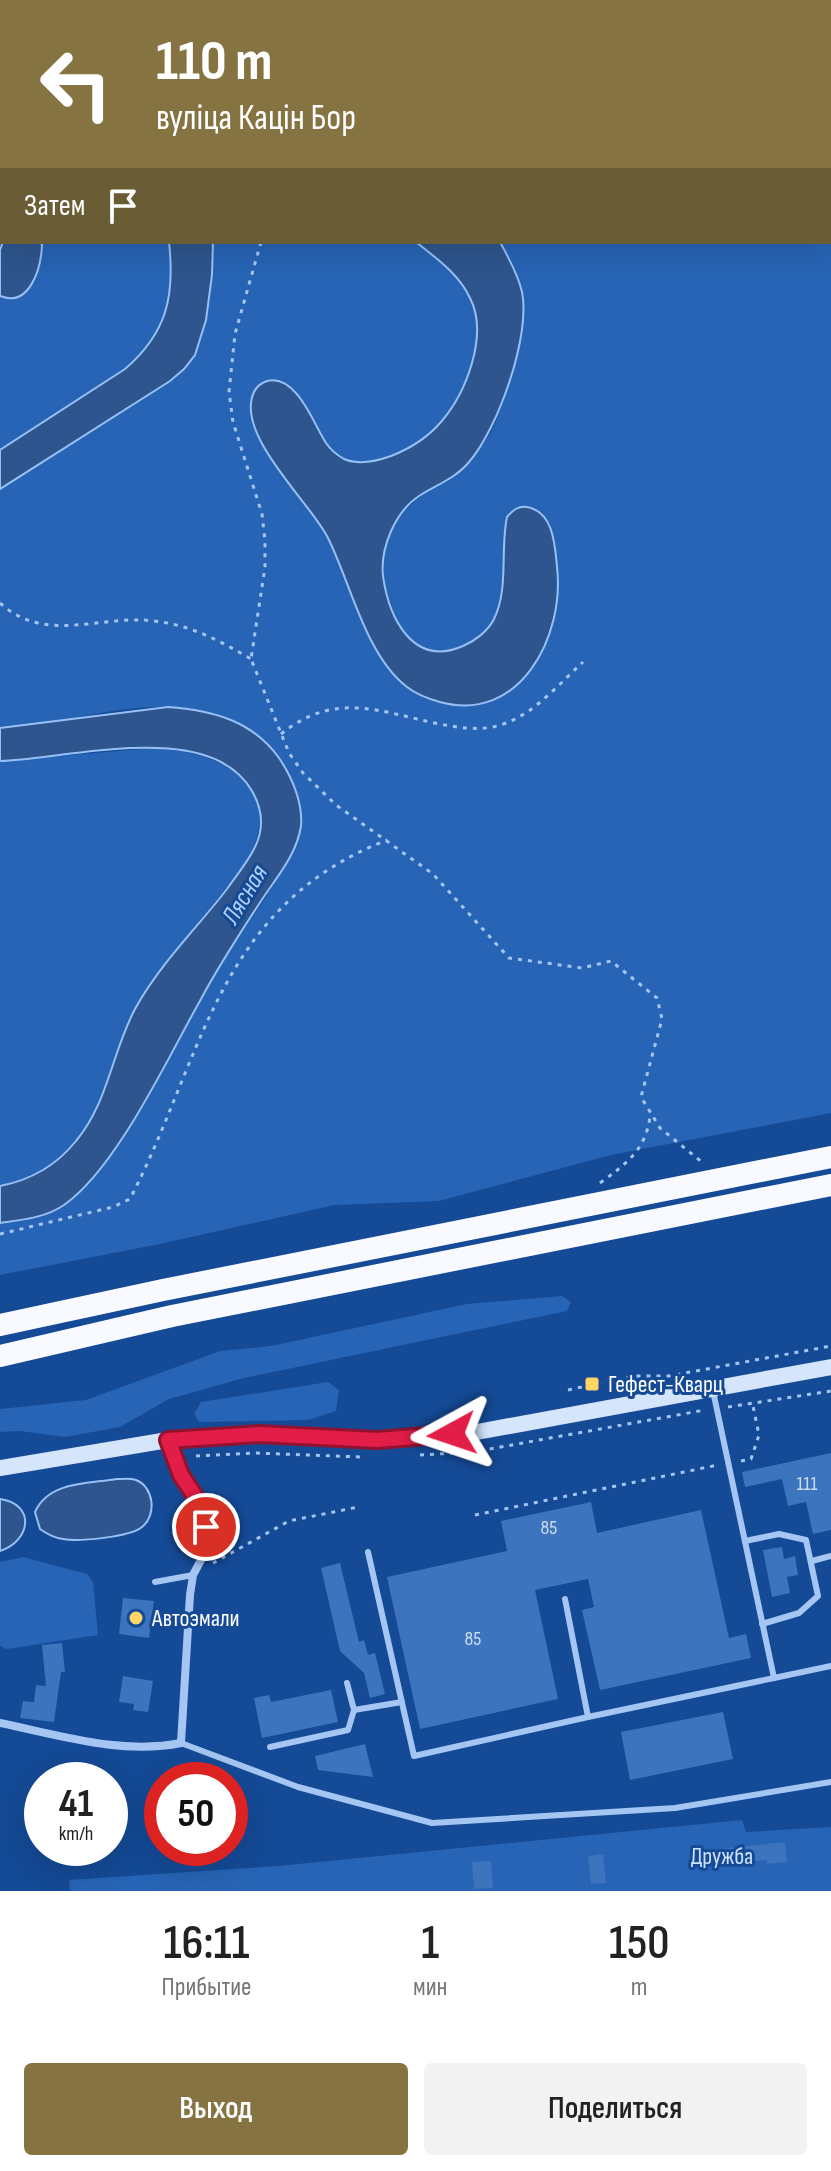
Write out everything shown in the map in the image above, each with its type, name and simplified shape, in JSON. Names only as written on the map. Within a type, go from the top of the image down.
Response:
[{"type":"highway","points":[[0,1325],[831,1157]]},
{"type":"highway","points":[[0,1356],[203,1310],[831,1185]]},
{"type":"main road","points":[[0,1468],[168,1440],[259,1434],[377,1440],[477,1432],[831,1367]]},
{"type":"street","points":[[0,1723],[115,1746],[154,1749],[181,1743],[193,1575],[209,1545],[204,1510],[181,1475],[168,1440]]},
{"type":"lane","points":[[712,1388],[774,1678]]},
{"type":"lane","points":[[745,1541],[779,1534],[806,1540],[812,1561],[818,1596],[799,1613],[762,1624]]},
{"type":"lane","points":[[368,1552],[414,1756],[831,1666]]},
{"type":"lane","points":[[812,1561],[831,1556]]},
{"type":"lane","points":[[155,1582],[193,1575]]},
{"type":"lane","points":[[565,1599],[588,1717]]},
{"type":"lane","points":[[270,1747],[348,1730],[354,1710],[347,1683]]},
{"type":"lane","points":[[354,1710],[402,1702]]},
{"type":"lane","points":[[181,1743],[298,1787],[432,1823],[675,1808],[831,1782]]},
{"type":"path","points":[[260,244],[235,334],[229,392],[233,422],[262,514],[265,541],[265,567],[251,659],[289,753],[317,790],[433,874],[509,958],[582,968],[611,961],[657,998],[662,1019],[641,1097],[650,1116],[689,1153],[729,1177]]},
{"type":"path","points":[[0,603],[30,622],[53,626],[78,627],[126,620],[170,623],[213,638],[251,659]]},
{"type":"path","points":[[281,734],[312,714],[347,707],[457,727],[493,728],[522,716],[583,662]]},
{"type":"path","points":[[0,1234],[113,1207],[130,1199],[214,1007],[253,939],[272,916],[312,879],[353,854],[388,840]]},
{"type":"path","points":[[596,1185],[640,1150],[650,1116]]},
{"type":"path","points":[[568,1390],[633,1376],[669,1376],[831,1346]]},
{"type":"path","points":[[475,1515],[688,1471]]},
{"type":"path","points":[[193,1575],[289,1521],[358,1507]]},
{"type":"green space","points":[[0,244],[169,244],[169,296],[159,327],[150,342],[125,369],[0,450]]},
{"type":"green space","points":[[213,244],[418,244],[461,282],[476,314],[477,330],[471,365],[457,398],[439,424],[403,451],[386,458],[358,462],[335,453],[321,435],[307,407],[253,394],[253,421],[271,456],[332,545],[389,668],[536,663],[554,621],[504,558],[500,596],[492,622],[464,646],[435,652],[424,649],[405,633],[388,594],[383,566],[386,543],[395,524],[408,508],[480,448],[497,418],[512,373],[523,307],[522,292],[501,244],[831,244],[831,1113],[611,1155],[439,1201],[334,1205],[155,1245],[0,1275],[0,1223],[37,1215],[64,1203],[86,1184],[110,1155],[219,966],[279,877],[297,840],[301,820],[293,785],[273,752],[238,723],[208,712],[144,707],[0,728],[0,489],[170,381],[201,339],[210,299]]},
{"type":"green space","points":[[154,748],[203,756],[224,765],[242,778],[254,794],[260,813],[257,836],[246,863],[179,946],[142,998],[127,1026],[94,1112],[80,1136],[61,1158],[35,1175],[0,1186],[0,761]]},
{"type":"green space","points":[[562,1296],[571,1302],[567,1311],[244,1378],[169,1399],[120,1427],[65,1437],[20,1431],[0,1432],[0,1409],[86,1400],[220,1351],[271,1346],[467,1304]]},
{"type":"green space","points":[[328,1382],[339,1390],[336,1411],[308,1420],[199,1422],[194,1414],[201,1402]]},
{"type":"green space","points":[[23,1557],[87,1574],[93,1582],[98,1635],[7,1649],[0,1646],[0,1562]]},
{"type":"green space","name":"Дружба","points":[[742,1820],[746,1832],[831,1827],[831,1891],[70,1891],[69,1880],[278,1866]]},
{"type":"water","points":[[2,244],[42,245],[32,284],[19,296],[0,296]]},
{"type":"water","points":[[169,244],[213,244],[206,320],[195,355],[170,381],[0,489],[0,450],[125,369],[150,342],[165,312],[171,261]]},
{"type":"water","points":[[418,244],[501,244],[522,292],[522,332],[510,381],[480,447],[458,473],[419,496],[396,521],[383,565],[391,608],[406,635],[417,645],[430,650],[445,651],[476,638],[488,628],[499,607],[507,517],[521,507],[536,510],[548,523],[557,567],[558,594],[553,620],[545,646],[532,669],[514,687],[493,700],[468,705],[427,698],[414,692],[393,674],[370,638],[328,538],[264,447],[251,409],[256,388],[267,381],[278,381],[296,393],[326,443],[344,459],[374,461],[418,442],[436,427],[459,396],[476,346],[475,313],[470,298],[460,281]]},
{"type":"water","name":"Лясная","points":[[168,707],[200,711],[230,720],[244,726],[269,745],[284,765],[296,790],[301,817],[299,836],[285,865],[215,974],[140,1110],[103,1165],[84,1188],[57,1209],[33,1218],[0,1223],[0,1186],[32,1176],[51,1165],[87,1126],[103,1094],[135,1009],[167,962],[245,864],[257,842],[261,820],[252,791],[232,769],[204,755],[172,749],[136,748],[0,761],[0,728]]},
{"type":"water","points":[[117,1479],[136,1480],[150,1495],[150,1516],[136,1531],[104,1538],[70,1540],[57,1538],[40,1529],[35,1512],[50,1494],[70,1486]]},
{"type":"water","points":[[0,1499],[20,1508],[25,1523],[18,1539],[0,1551]]},
{"type":"building","points":[[831,1453],[831,1530],[813,1534],[806,1502],[788,1506],[782,1479],[745,1487],[742,1472]]},
{"type":"building","points":[[591,1502],[597,1533],[701,1510],[729,1638],[746,1634],[751,1658],[600,1690],[582,1610],[594,1607],[588,1579],[535,1590],[558,1699],[420,1729],[387,1577],[507,1551],[501,1521]]},
{"type":"building","points":[[782,1547],[784,1559],[795,1556],[798,1575],[787,1577],[790,1593],[772,1597],[763,1550]]},
{"type":"building","points":[[340,1563],[359,1642],[364,1640],[368,1655],[375,1653],[385,1694],[370,1698],[364,1673],[340,1651],[321,1568]]},
{"type":"building","name":"Автоэмали","points":[[123,1598],[154,1601],[149,1638],[119,1634]]},
{"type":"building","points":[[62,1643],[65,1672],[61,1672],[54,1722],[20,1718],[23,1701],[34,1702],[36,1685],[46,1686],[42,1645]]},
{"type":"building","points":[[123,1676],[153,1681],[148,1712],[133,1710],[134,1704],[119,1702]]},
{"type":"building","points":[[331,1690],[338,1722],[262,1738],[254,1698],[269,1695],[271,1702]]},
{"type":"building","points":[[723,1712],[733,1759],[630,1780],[621,1732]]},
{"type":"building","points":[[365,1744],[373,1777],[318,1770],[315,1756]]},
{"type":"building","points":[[785,1842],[787,1862],[767,1864],[767,1860],[723,1864],[721,1849]]},
{"type":"building","points":[[603,1854],[606,1883],[591,1884],[588,1856]]},
{"type":"building","points":[[491,1861],[493,1888],[474,1889],[472,1862]]},
{"type":"place","name":"Гефест-Кварц","points":[[592,1384]]},
{"type":"place","name":"Автоэмали","points":[[136,1618]]},
{"type":"route","points":[[206,1527],[204,1510],[181,1475],[168,1440],[259,1434],[377,1440],[452,1434]]}]
